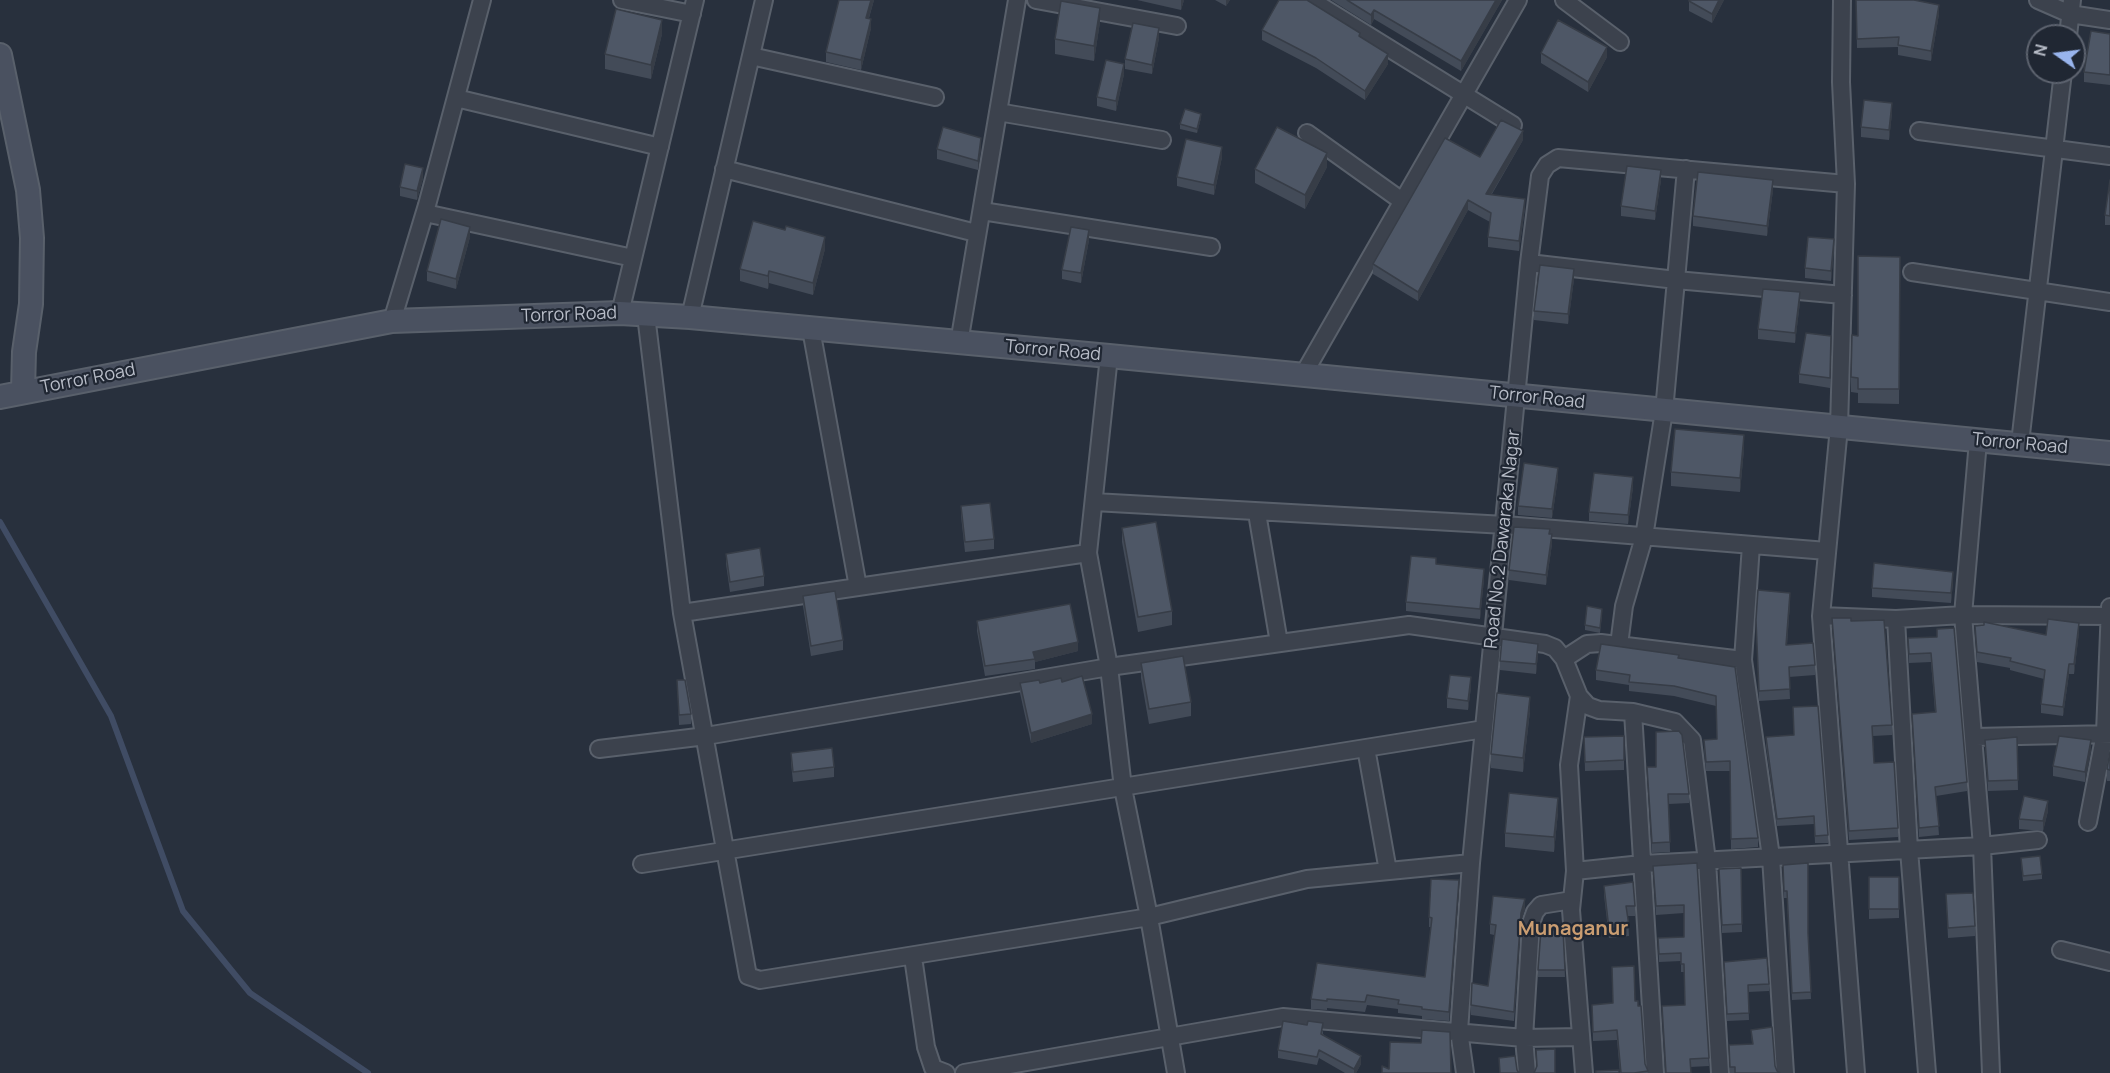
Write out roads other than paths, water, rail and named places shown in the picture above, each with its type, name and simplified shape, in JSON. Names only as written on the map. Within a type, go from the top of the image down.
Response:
[{"type":"street","points":[[392,321],[425,213],[482,0]]},
{"type":"street","points":[[620,313],[694,7],[622,0]]},
{"type":"street","points":[[690,317],[764,0]]},
{"type":"street","points":[[958,343],[1017,0]]},
{"type":"street","points":[[1036,0],[1177,26]]},
{"type":"street","points":[[1311,0],[1513,125]]},
{"type":"street","points":[[1303,375],[1461,94],[1518,0]]},
{"type":"street","points":[[1564,0],[1620,42]]},
{"type":"street","points":[[2038,0],[2071,7],[2110,20]]},
{"type":"street","points":[[1841,6],[1841,81],[1846,184],[1839,427],[1821,616],[1856,1073]]},
{"type":"street","points":[[2069,24],[2071,7]]},
{"type":"street","points":[[0,55],[28,190],[32,238],[31,304],[24,352],[23,391]]},
{"type":"street","points":[[751,56],[935,97]]},
{"type":"street","points":[[2019,443],[2062,84]]},
{"type":"street","points":[[456,98],[660,147]]},
{"type":"street","points":[[998,112],[1162,140]]},
{"type":"street","points":[[1919,131],[2110,156]]},
{"type":"street","points":[[1307,133],[1402,201]]},
{"type":"street","name":"Road No.2 Dawaraka Nagar","points":[[1465,1073],[1459,1032],[1470,863],[1518,396],[1529,263],[1540,176],[1547,165],[1558,158],[1846,184]]},
{"type":"street","points":[[724,169],[976,233]]},
{"type":"street","points":[[1619,645],[1624,606],[1644,537],[1664,411],[1686,169]]},
{"type":"street","points":[[982,211],[1211,247]]},
{"type":"street","points":[[425,213],[633,258]]},
{"type":"street","points":[[1529,263],[1676,280],[1843,295]]},
{"type":"street","points":[[1912,272],[2110,302]]},
{"type":"street","name":"Torror Road","points":[[0,397],[392,321],[620,313],[811,328],[2110,453]]},
{"type":"street","points":[[646,315],[682,612],[706,736],[745,969],[753,979],[913,957],[1149,917],[1307,879],[1470,863]]},
{"type":"street","points":[[811,328],[858,587]]},
{"type":"street","points":[[1109,356],[1088,553],[1109,667],[1123,788],[1149,917],[1176,1073]]},
{"type":"street","points":[[1978,441],[1963,615],[1975,737],[1982,846],[1991,1073]]},
{"type":"street","points":[[1094,502],[1257,513],[1505,525],[1827,551]]},
{"type":"street","points":[[1257,513],[1279,644]]},
{"type":"street","points":[[1751,545],[1743,660],[1771,857],[1785,1073]]},
{"type":"street","points":[[682,612],[1088,553]]},
{"type":"street","points":[[1821,616],[1896,619],[1963,615],[2110,613],[2107,733],[2088,822]]},
{"type":"street","points":[[1896,619],[1909,850],[1927,1073]]},
{"type":"street","points":[[599,749],[706,736],[1109,667],[1409,625],[1494,634],[1545,644],[1555,648],[1564,659],[1579,696],[1588,706],[1599,710],[1633,712],[1675,722],[1692,740],[1707,861],[1720,1073]]},
{"type":"street","points":[[1564,659],[1587,644],[1619,645],[1743,660]]},
{"type":"street","points":[[1579,696],[1569,765],[1575,871],[1572,900],[1584,1073]]},
{"type":"street","points":[[1633,712],[1655,1073]]},
{"type":"street","points":[[642,864],[1484,729]]},
{"type":"street","points":[[1975,737],[2107,733]]},
{"type":"street","points":[[1365,748],[1388,871]]},
{"type":"street","points":[[1575,871],[1642,864],[1982,846],[2038,840]]},
{"type":"street","points":[[1527,1073],[1524,1038],[1531,923],[1535,912],[1541,906],[1572,900]]},
{"type":"street","points":[[2061,950],[2110,962]]},
{"type":"street","points":[[913,957],[926,1047],[933,1068],[946,1073]]},
{"type":"street","points":[[964,1073],[1283,1017],[1524,1038],[1580,1037]]},
{"type":"waterway","points":[[0,522],[111,716],[183,911],[250,993],[368,1073]]},
{"type":"district","name":"Munaganur","points":[[1573,929]]}]
